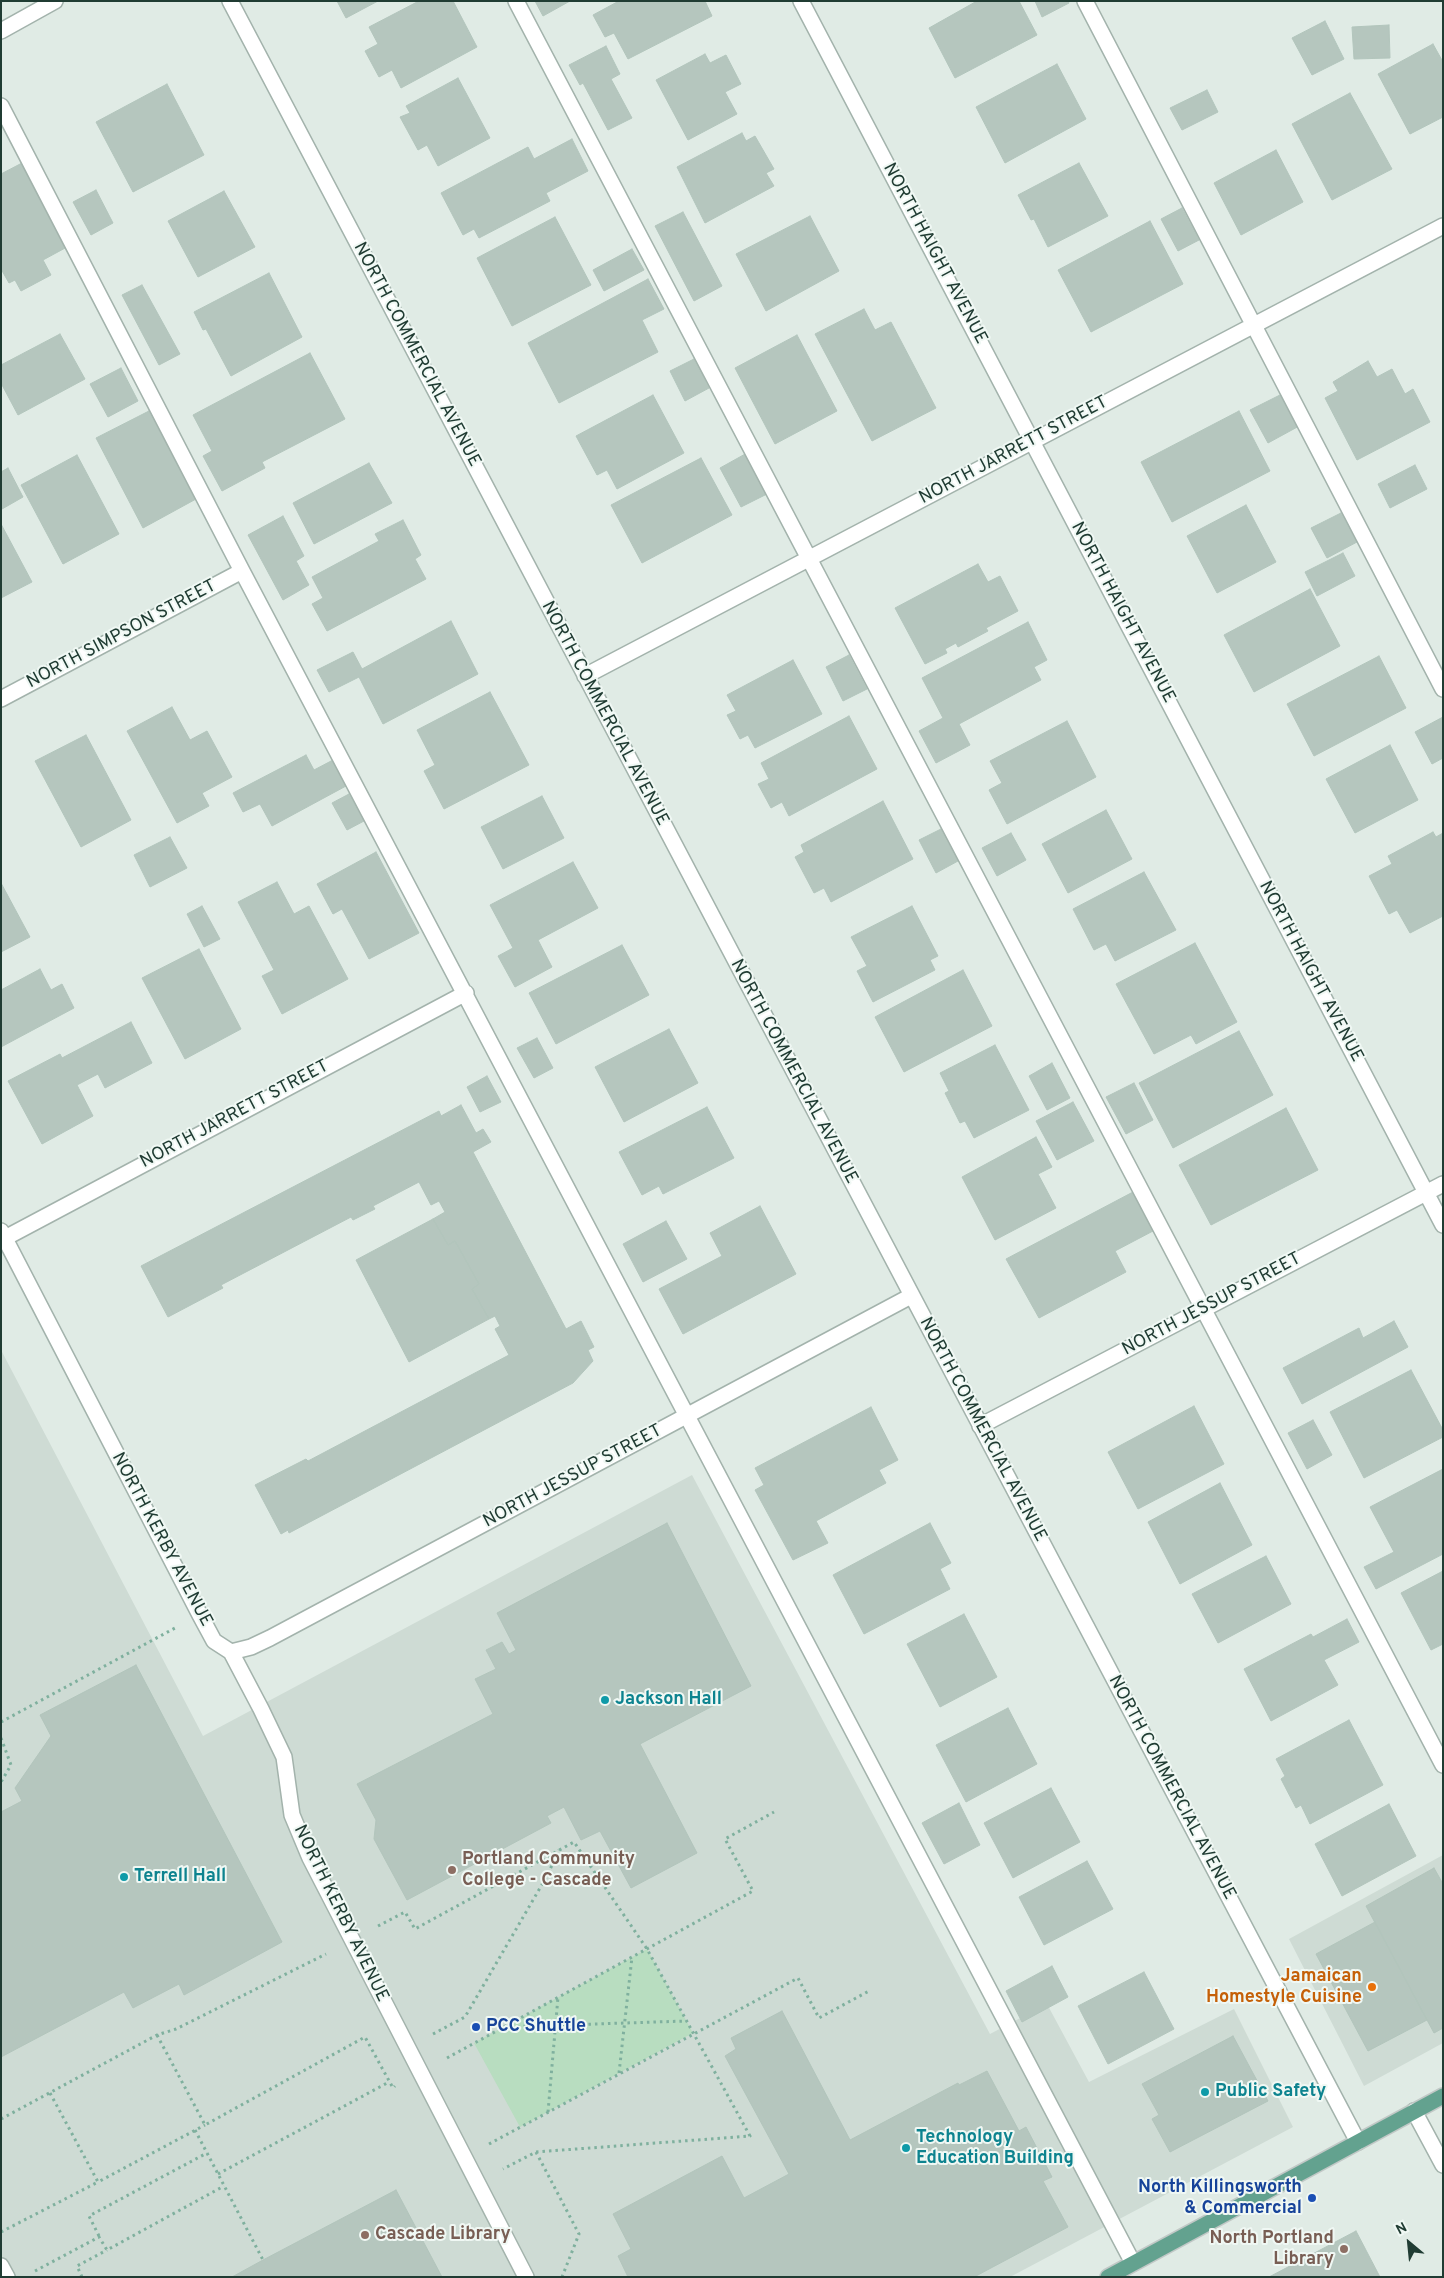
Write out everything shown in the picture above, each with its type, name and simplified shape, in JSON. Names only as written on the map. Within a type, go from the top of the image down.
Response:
[{"type":"main road","points":[[1108,2277],[1443,2096]]},
{"type":"street","points":[[1,31],[55,1]]},
{"type":"street","name":"NORTH COMMERCIAL AVENUE","points":[[230,1],[1358,2142]]},
{"type":"street","points":[[516,1],[1202,1310],[1443,1765]]},
{"type":"street","name":"NORTH HAIGHT AVENUE","points":[[801,1],[1443,1225]]},
{"type":"street","points":[[1085,1],[1443,689]]},
{"type":"street","points":[[1,106],[242,570],[1133,2263]]},
{"type":"street","name":"NORTH JARRETT STREET","points":[[585,676],[1443,226]]},
{"type":"street","name":"NORTH SIMPSON STREET","points":[[1,699],[242,570]]},
{"type":"street","name":"NORTH JARRETT STREET","points":[[3,1234],[466,993]]},
{"type":"street","name":"NORTH JESSUP STREET","points":[[980,1426],[1443,1184]]},
{"type":"street","name":"NORTH KERBY AVENUE","points":[[3,1234],[214,1641],[231,1652],[261,1708],[284,1758],[292,1815],[310,1858],[526,2277]]},
{"type":"street","name":"NORTH JESSUP STREET","points":[[231,1652],[251,1647],[270,1638],[911,1296]]},
{"type":"street","points":[[1414,2112],[1443,2165]]},
{"type":"street","points":[[1,2266],[7,2277]]},
{"type":"path","points":[[1,1722],[200,1614]]},
{"type":"path","points":[[1,1738],[11,1765],[1,1782]]},
{"type":"path","points":[[1,2232],[205,2125],[365,2038],[392,2088],[753,1891],[725,1839],[774,1812]]},
{"type":"path","points":[[1,2119],[157,2035],[176,2029],[298,1970],[405,1912],[415,1929],[574,1842],[647,1949],[750,2136],[536,2152],[478,2182]]},
{"type":"path","points":[[407,2047],[465,2017],[547,1876],[560,1849]]},
{"type":"path","points":[[619,2074],[632,1957]]},
{"type":"path","points":[[464,2157],[798,1978],[819,2018],[869,1991]]},
{"type":"path","points":[[548,2112],[558,1997]]},
{"type":"path","points":[[503,2027],[686,2021]]},
{"type":"path","points":[[157,2035],[205,2125]]},
{"type":"path","points":[[218,2174],[389,2082]]},
{"type":"path","points":[[50,2093],[98,2182]]},
{"type":"path","points":[[195,2130],[263,2260]]},
{"type":"path","points":[[536,2152],[579,2234],[562,2277]]},
{"type":"path","points":[[107,2250],[89,2216],[207,2153]]},
{"type":"path","points":[[82,2277],[77,2266],[224,2186]]},
{"type":"path","points":[[33,2272],[100,2237]]},
{"type":"shaded area","name":"Portland Community College - Cascade","points":[[1,1350],[203,1736],[692,1475],[990,2034],[1047,2004],[1089,2082],[1234,2009],[1293,2127],[1010,2277],[1,2277]]},
{"type":"shaded area","points":[[1443,1855],[1443,2043],[1364,2086],[1289,1939]]},
{"type":"green space","points":[[647,1949],[693,2033],[520,2127],[474,2043]]},
{"type":"building","points":[[337,1],[378,1],[346,18]]},
{"type":"building","points":[[419,1],[453,1],[477,47],[401,88],[392,70],[379,77],[365,51],[378,44],[369,27]]},
{"type":"building","points":[[535,1],[570,1],[543,16]]},
{"type":"building","points":[[619,1],[705,1],[712,16],[628,59],[614,33],[605,37],[593,15]]},
{"type":"building","points":[[977,1],[1019,1],[1037,35],[955,78],[929,28]]},
{"type":"building","points":[[1035,1],[1068,1],[1069,3],[1042,17]]},
{"type":"building","points":[[1325,21],[1344,59],[1312,75],[1292,38]]},
{"type":"building","points":[[1389,25],[1390,58],[1354,59],[1352,27]]},
{"type":"building","points":[[1433,44],[1443,62],[1443,117],[1410,134],[1378,74]]},
{"type":"building","points":[[606,46],[620,74],[611,79],[632,118],[608,130],[583,83],[580,85],[569,65]]},
{"type":"building","points":[[705,54],[710,63],[726,55],[741,84],[725,92],[737,114],[688,140],[656,80]]},
{"type":"building","points":[[1057,64],[1086,119],[1005,163],[976,107]]},
{"type":"building","points":[[458,78],[490,138],[438,166],[427,145],[418,150],[400,117],[410,113],[406,106]]},
{"type":"building","points":[[167,84],[204,155],[133,192],[96,122]]},
{"type":"building","points":[[1207,90],[1218,112],[1182,130],[1170,108]]},
{"type":"building","points":[[1350,93],[1392,169],[1332,200],[1292,124]]},
{"type":"building","points":[[742,133],[746,141],[755,136],[774,169],[766,173],[774,186],[705,223],[677,167]]},
{"type":"building","points":[[572,139],[588,171],[546,193],[550,201],[479,238],[474,229],[463,235],[441,193],[528,147],[534,159]]},
{"type":"building","points":[[1276,150],[1303,202],[1241,235],[1214,183]]},
{"type":"building","points":[[22,163],[67,247],[43,260],[51,275],[21,291],[15,280],[9,283],[1,269],[1,174]]},
{"type":"building","points":[[1079,163],[1108,216],[1048,247],[1034,219],[1031,220],[1018,195]]},
{"type":"building","points":[[96,190],[113,223],[91,235],[73,202]]},
{"type":"building","points":[[224,191],[255,247],[198,277],[168,221]]},
{"type":"building","points":[[1182,208],[1199,240],[1178,251],[1161,219]]},
{"type":"building","points":[[683,212],[722,286],[694,301],[655,226]]},
{"type":"building","points":[[810,216],[839,271],[766,311],[736,254]]},
{"type":"building","points":[[555,217],[591,285],[512,326],[477,258]]},
{"type":"building","points":[[1150,221],[1183,284],[1091,332],[1058,270]]},
{"type":"building","points":[[632,249],[644,270],[604,291],[593,270]]},
{"type":"building","points":[[269,273],[302,337],[231,376],[206,329],[203,330],[194,312]]},
{"type":"building","points":[[648,279],[664,309],[642,320],[658,352],[559,403],[528,343]]},
{"type":"building","points":[[142,285],[180,354],[159,365],[122,295]]},
{"type":"building","points":[[864,309],[875,330],[891,322],[936,408],[872,441],[815,334]]},
{"type":"building","points":[[60,334],[85,379],[18,415],[1,383],[1,365]]},
{"type":"building","points":[[797,335],[837,411],[775,444],[735,368]]},
{"type":"building","points":[[310,353],[345,419],[262,462],[265,468],[222,491],[203,456],[212,451],[193,415]]},
{"type":"building","points":[[694,359],[709,388],[685,401],[670,371]]},
{"type":"building","points":[[1368,361],[1377,377],[1392,369],[1405,394],[1413,389],[1430,422],[1357,460],[1325,398],[1338,391],[1333,382]]},
{"type":"building","points":[[121,368],[138,401],[108,417],[90,384]]},
{"type":"building","points":[[1284,393],[1301,425],[1268,443],[1250,410]]},
{"type":"building","points":[[653,395],[684,453],[617,489],[607,470],[597,475],[576,436]]},
{"type":"building","points":[[149,411],[196,499],[143,528],[96,438]]},
{"type":"building","points":[[1239,411],[1270,471],[1172,522],[1141,462]]},
{"type":"building","points":[[747,453],[769,493],[741,507],[720,468]]},
{"type":"building","points":[[77,455],[119,534],[63,564],[21,485]]},
{"type":"building","points":[[701,458],[732,515],[642,563],[611,505]]},
{"type":"building","points":[[369,463],[392,503],[314,544],[293,503]]},
{"type":"building","points":[[1415,465],[1427,489],[1390,508],[1378,484]]},
{"type":"building","points":[[8,468],[23,497],[2,509],[1,472]]},
{"type":"building","points":[[1246,505],[1276,562],[1217,593],[1187,536]]},
{"type":"building","points":[[1341,513],[1357,542],[1327,558],[1311,528]]},
{"type":"building","points":[[283,516],[304,556],[296,561],[309,585],[283,600],[248,535]]},
{"type":"building","points":[[403,520],[421,555],[415,559],[426,579],[327,631],[312,604],[323,598],[312,577],[379,541],[375,534]]},
{"type":"building","points":[[1,524],[32,582],[1,598]]},
{"type":"building","points":[[1343,553],[1355,576],[1317,596],[1305,572]]},
{"type":"building","points":[[978,564],[988,582],[1000,576],[1018,611],[986,628],[988,631],[958,647],[956,643],[945,649],[947,653],[925,664],[895,608]]},
{"type":"building","points":[[1310,589],[1340,646],[1254,692],[1224,635]]},
{"type":"building","points":[[451,621],[478,674],[383,724],[359,677],[329,692],[317,670],[353,652],[362,669]]},
{"type":"building","points":[[1028,622],[1047,660],[1034,667],[1041,680],[959,724],[970,745],[936,763],[919,731],[943,718],[922,678]]},
{"type":"building","points":[[849,655],[867,689],[843,701],[826,667]]},
{"type":"building","points":[[1379,656],[1406,708],[1314,756],[1287,704]]},
{"type":"building","points":[[793,660],[822,714],[755,748],[748,735],[740,739],[727,715],[736,711],[727,695]]},
{"type":"building","points":[[490,692],[529,765],[444,809],[424,771],[435,765],[417,730]]},
{"type":"building","points":[[172,707],[190,740],[207,731],[232,777],[202,793],[209,806],[177,823],[127,731]]},
{"type":"building","points":[[849,716],[877,769],[789,816],[782,802],[771,808],[758,784],[769,779],[761,763]]},
{"type":"building","points":[[1443,717],[1443,758],[1432,764],[1415,732]]},
{"type":"building","points":[[1067,721],[1096,777],[1007,824],[989,790],[1002,783],[990,761]]},
{"type":"building","points":[[86,735],[131,820],[81,847],[35,761]]},
{"type":"building","points":[[1390,745],[1418,800],[1355,833],[1326,779]]},
{"type":"building","points":[[306,755],[314,770],[333,760],[346,786],[272,826],[260,804],[243,812],[233,793]]},
{"type":"building","points":[[349,794],[364,821],[347,830],[332,803]]},
{"type":"building","points":[[542,796],[564,838],[503,869],[481,827]]},
{"type":"building","points":[[883,801],[913,859],[831,902],[824,888],[814,893],[795,857],[804,852],[801,845]]},
{"type":"building","points":[[1106,810],[1132,859],[1068,893],[1042,844]]},
{"type":"building","points":[[941,829],[958,861],[936,873],[919,840]]},
{"type":"building","points":[[1433,832],[1436,837],[1443,833],[1443,916],[1410,933],[1397,910],[1389,914],[1369,876],[1392,864],[1388,856]]},
{"type":"building","points":[[1011,833],[1026,860],[997,876],[982,848]]},
{"type":"building","points":[[170,837],[187,868],[150,887],[134,855]]},
{"type":"building","points":[[376,852],[419,933],[369,959],[342,909],[333,914],[317,884]]},
{"type":"building","points":[[573,862],[598,908],[538,940],[552,967],[515,987],[498,956],[513,948],[490,905]]},
{"type":"building","points":[[1144,872],[1176,930],[1115,961],[1106,944],[1094,950],[1073,909]]},
{"type":"building","points":[[277,882],[294,914],[309,906],[348,979],[282,1014],[262,976],[274,970],[238,902]]},
{"type":"building","points":[[1,883],[30,937],[1,952]]},
{"type":"building","points":[[202,906],[220,939],[204,947],[187,914]]},
{"type":"building","points":[[912,906],[938,956],[930,960],[935,970],[873,1002],[857,971],[867,966],[851,937]]},
{"type":"building","points":[[1195,943],[1237,1022],[1196,1044],[1191,1035],[1154,1054],[1116,984]]},
{"type":"building","points":[[622,945],[649,995],[556,1044],[529,993]]},
{"type":"building","points":[[199,949],[241,1029],[185,1059],[142,978]]},
{"type":"building","points":[[40,969],[51,990],[62,984],[74,1008],[1,1047],[1,990]]},
{"type":"building","points":[[963,970],[992,1026],[904,1072],[875,1017]]},
{"type":"building","points":[[131,1022],[152,1063],[105,1088],[98,1074],[77,1085],[93,1116],[42,1144],[8,1081],[60,1054],[62,1058]]},
{"type":"building","points":[[669,1029],[698,1083],[624,1122],[595,1067]]},
{"type":"building","points":[[1239,1031],[1273,1095],[1173,1148],[1139,1083]]},
{"type":"building","points":[[537,1038],[553,1068],[534,1078],[517,1048]]},
{"type":"building","points":[[995,1045],[1029,1110],[974,1138],[965,1121],[960,1123],[945,1093],[949,1091],[940,1073]]},
{"type":"building","points":[[1052,1063],[1070,1098],[1047,1110],[1029,1076]]},
{"type":"building","points":[[487,1076],[501,1102],[480,1112],[467,1087]]},
{"type":"building","points":[[1134,1083],[1153,1120],[1126,1134],[1106,1097]]},
{"type":"building","points":[[1073,1102],[1094,1141],[1057,1160],[1036,1121]]},
{"type":"building","points":[[461,1105],[476,1133],[483,1129],[491,1142],[473,1152],[566,1329],[581,1321],[594,1347],[588,1350],[593,1361],[573,1383],[289,1533],[288,1530],[281,1534],[255,1485],[306,1459],[308,1461],[509,1355],[495,1329],[500,1326],[495,1316],[489,1319],[472,1289],[479,1284],[455,1241],[448,1245],[433,1219],[445,1212],[439,1201],[431,1205],[419,1182],[373,1206],[375,1209],[353,1220],[351,1217],[221,1285],[223,1288],[168,1317],[141,1266],[439,1111],[441,1116]]},
{"type":"building","points":[[707,1107],[734,1158],[663,1194],[659,1186],[642,1195],[619,1152]]},
{"type":"building","points":[[1286,1108],[1318,1170],[1211,1225],[1179,1165]]},
{"type":"building","points":[[1036,1137],[1052,1167],[1038,1174],[1056,1208],[995,1240],[962,1177]]},
{"type":"building","points":[[1133,1192],[1153,1231],[1115,1251],[1126,1272],[1039,1318],[1006,1259]]},
{"type":"building","points":[[760,1206],[796,1274],[683,1334],[659,1289],[722,1256],[710,1233]]},
{"type":"building","points":[[433,1219],[448,1245],[455,1241],[479,1284],[472,1289],[489,1319],[409,1362],[356,1260]]},
{"type":"building","points":[[666,1221],[687,1259],[643,1282],[623,1244]]},
{"type":"building","points":[[1394,1321],[1408,1347],[1302,1404],[1283,1368],[1359,1328],[1363,1338]]},
{"type":"building","points":[[1411,1370],[1443,1430],[1443,1437],[1364,1478],[1330,1412]]},
{"type":"building","points":[[1194,1406],[1224,1464],[1138,1509],[1108,1452]]},
{"type":"building","points":[[871,1407],[898,1460],[879,1470],[886,1483],[816,1521],[828,1543],[793,1560],[755,1490],[764,1485],[755,1468]]},
{"type":"building","points":[[1313,1420],[1332,1455],[1307,1469],[1288,1433]]},
{"type":"building","points":[[1443,1469],[1443,1554],[1376,1589],[1364,1567],[1394,1552],[1370,1507]]},
{"type":"building","points":[[1220,1483],[1252,1545],[1180,1584],[1148,1522]]},
{"type":"building","name":"Jackson Hall","points":[[667,1523],[751,1686],[640,1744],[697,1853],[631,1888],[600,1831],[581,1840],[564,1807],[547,1816],[551,1823],[407,1900],[374,1839],[376,1820],[357,1784],[493,1714],[475,1679],[496,1669],[486,1650],[502,1642],[509,1654],[516,1650],[497,1613]]},
{"type":"building","points":[[930,1523],[951,1563],[940,1569],[950,1589],[864,1634],[833,1575]]},
{"type":"building","points":[[1266,1556],[1291,1604],[1218,1643],[1192,1594]]},
{"type":"building","points":[[1443,1571],[1443,1644],[1431,1650],[1401,1593]]},
{"type":"building","points":[[964,1614],[997,1677],[940,1707],[907,1644]]},
{"type":"building","points":[[1347,1619],[1359,1642],[1324,1660],[1338,1685],[1271,1721],[1244,1669],[1311,1634],[1313,1637]]},
{"type":"building","name":"Terrell Hall","points":[[136,1665],[282,1942],[184,1995],[179,1984],[133,2008],[124,1992],[1,2057],[1,1812],[22,1801],[15,1788],[51,1736],[40,1715]]},
{"type":"building","points":[[1008,1708],[1037,1764],[966,1802],[936,1745]]},
{"type":"building","points":[[1349,1720],[1383,1785],[1310,1824],[1301,1805],[1296,1808],[1281,1779],[1285,1776],[1276,1759]]},
{"type":"building","points":[[1051,1788],[1080,1842],[1013,1878],[984,1823]]},
{"type":"building","points":[[959,1803],[980,1845],[944,1864],[922,1823]]},
{"type":"building","points":[[1389,1804],[1416,1856],[1342,1896],[1315,1844]]},
{"type":"building","points":[[1087,1861],[1113,1909],[1044,1945],[1019,1897]]},
{"type":"building","points":[[1434,1868],[1443,1884],[1443,2028],[1434,2033],[1366,1906]]},
{"type":"building","name":"Jamaican Homestyle Cuisine","points":[[1375,1922],[1427,2020],[1368,2051],[1316,1954]]},
{"type":"building","points":[[1052,1966],[1068,1997],[1022,2022],[1006,1991]]},
{"type":"building","points":[[1144,1972],[1174,2029],[1108,2064],[1078,2006]]},
{"type":"building","name":"Technology Education Building","points":[[782,2011],[850,2140],[958,2083],[959,2085],[987,2071],[1019,2131],[1026,2127],[1052,2177],[1043,2181],[1068,2227],[974,2277],[628,2277],[618,2256],[631,2249],[613,2214],[722,2156],[744,2198],[789,2174],[725,2056],[736,2049],[731,2038]]},
{"type":"building","name":"Public Safety","points":[[1233,2036],[1268,2101],[1170,2152],[1152,2119],[1159,2115],[1142,2084]]},
{"type":"building","name":"Cascade Library","points":[[396,2190],[442,2277],[232,2277],[263,2260]]},
{"type":"building","name":"North Portland Library","points":[[1356,2231],[1380,2277],[1269,2277],[1288,2267]]},
{"type":"place","name":"Jackson Hall","points":[[605,1700]]},
{"type":"place","name":"Portland Community College - Cascade","points":[[452,1870]]},
{"type":"place","name":"Terrell Hall","points":[[124,1877]]},
{"type":"place","name":"Jamaican Homestyle Cuisine","points":[[1372,1987]]},
{"type":"place","name":"PCC Shuttle","points":[[476,2027]]},
{"type":"place","name":"Public Safety","points":[[1205,2092]]},
{"type":"place","name":"Technology Education Building","points":[[906,2148]]},
{"type":"place","name":"North Killingsworth & Commercial","points":[[1312,2198]]},
{"type":"place","name":"Cascade Library","points":[[365,2235]]},
{"type":"place","name":"North Portland Library","points":[[1344,2249]]}]
